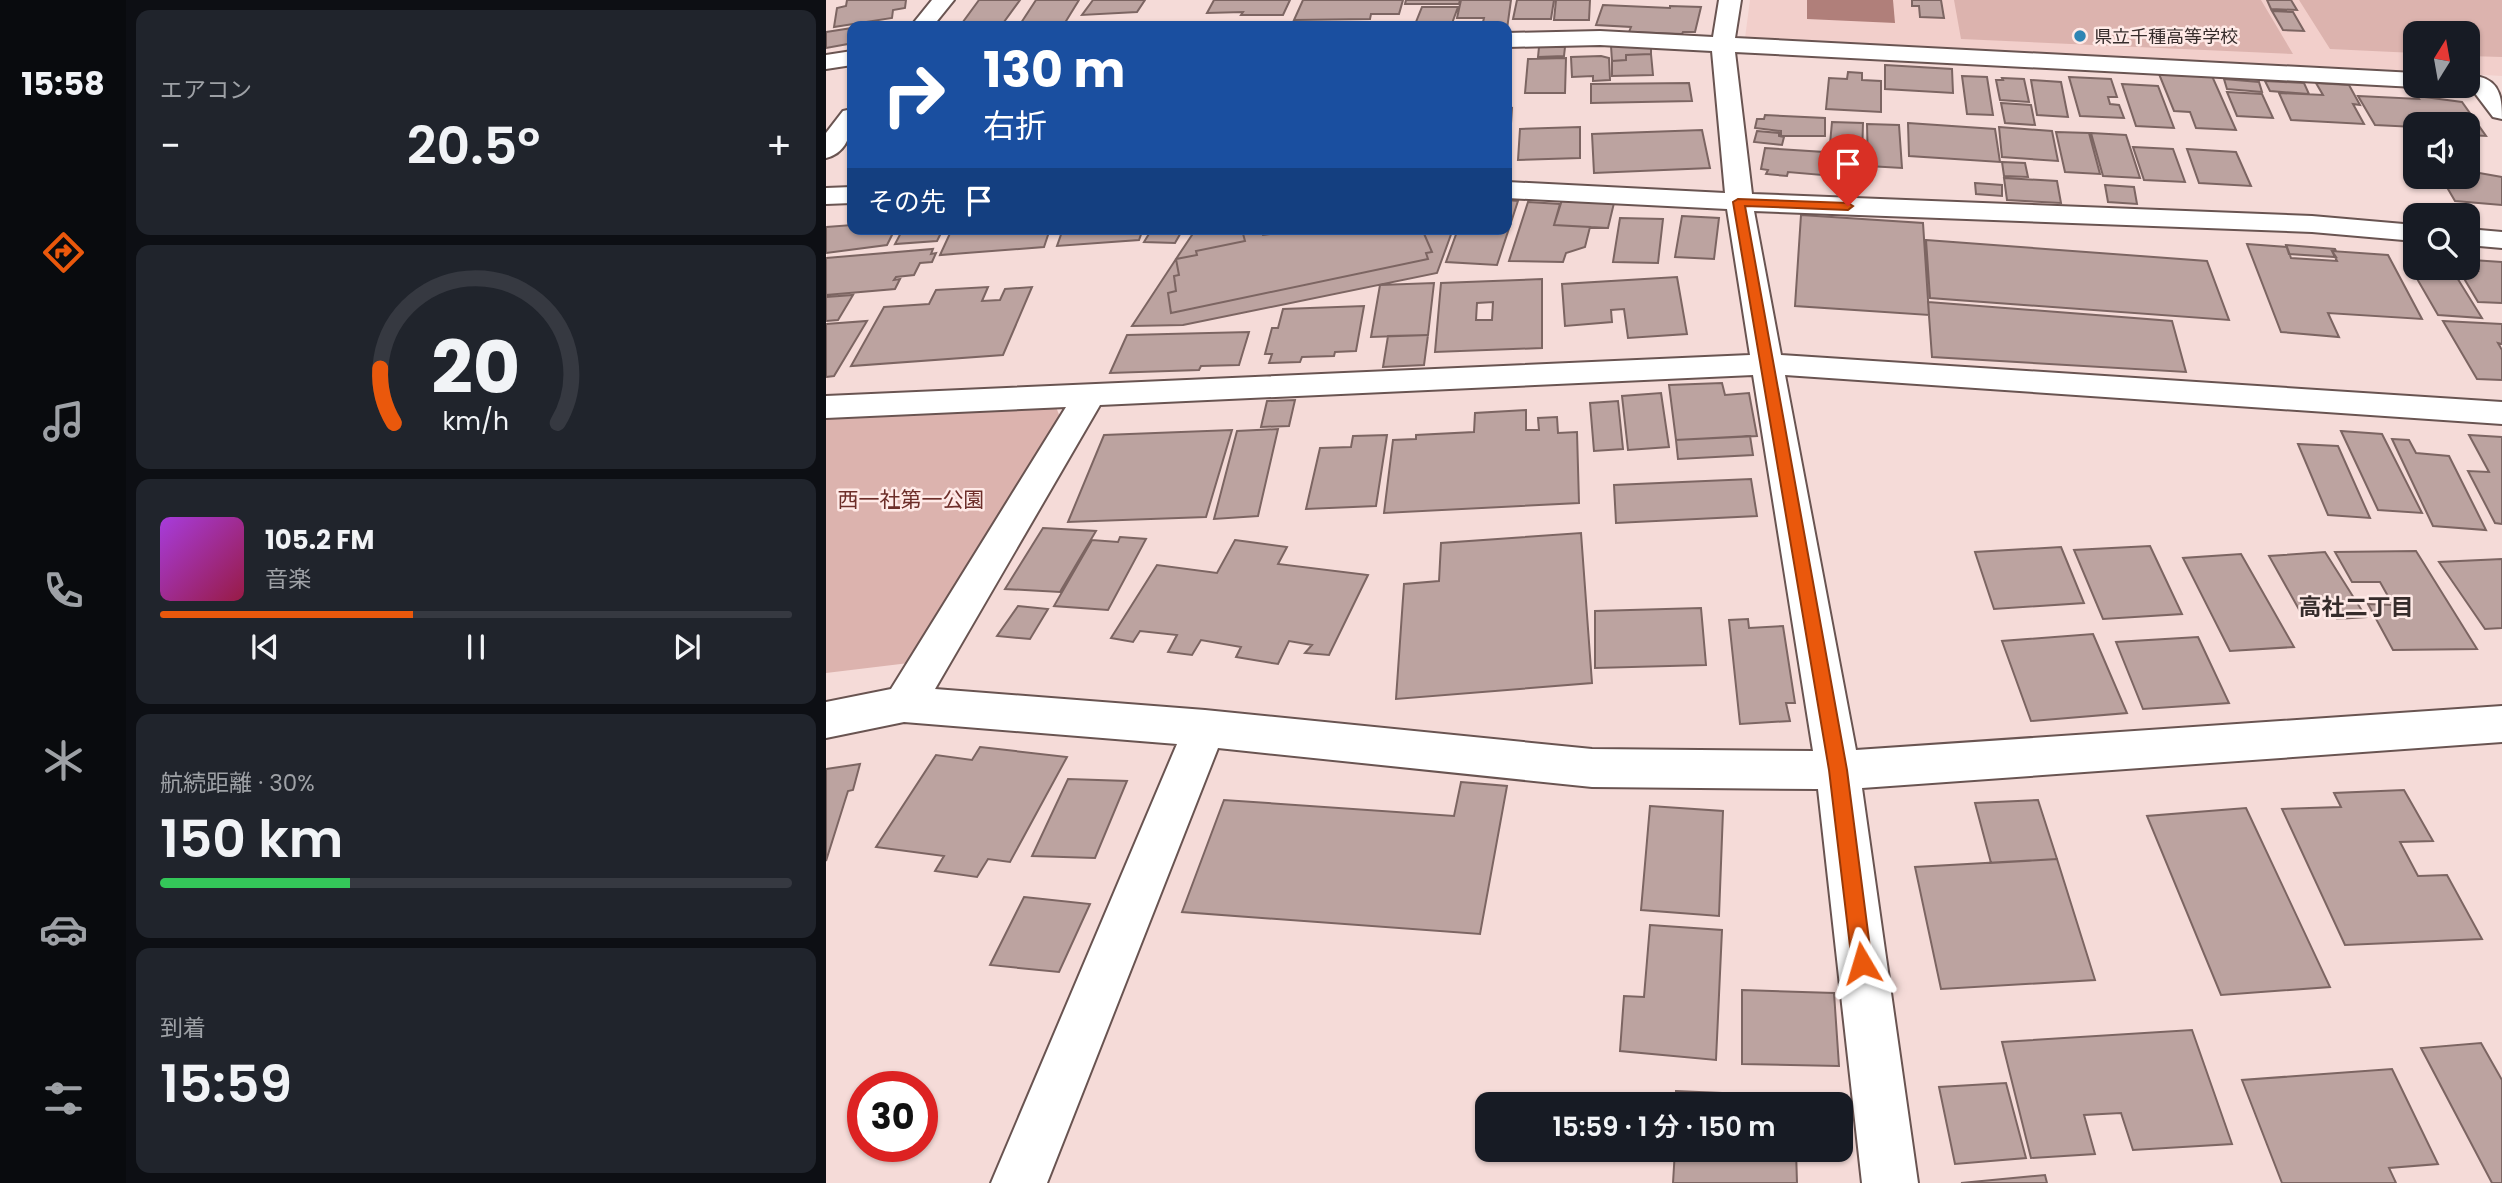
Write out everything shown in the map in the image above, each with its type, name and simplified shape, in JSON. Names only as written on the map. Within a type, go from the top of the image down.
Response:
[{"type":"street","points":[[926,21],[943,0]]},
{"type":"street","points":[[1730,0],[1723,46],[1738,202],[1838,770],[1890,1183]]},
{"type":"street","points":[[1512,40],[1600,38],[2403,79]]},
{"type":"street","points":[[826,62],[847,59]]},
{"type":"street","points":[[2483,84],[2502,112]]},
{"type":"street","points":[[826,150],[847,123]]},
{"type":"street","points":[[1512,190],[1738,202],[2312,224],[2403,232]]},
{"type":"street","points":[[826,196],[847,195]]},
{"type":"street","points":[[2480,238],[2502,240]]},
{"type":"street","points":[[826,407],[1767,365],[2502,413]]},
{"type":"street","points":[[904,704],[1090,396]]},
{"type":"street","points":[[826,720],[904,704],[1205,727],[1592,768],[1838,770],[2502,724]]},
{"type":"street","points":[[1019,1183],[1205,727]]},
{"type":"shaded area","name":"県立千種高等学校","points":[[1750,0],[2502,0],[2502,76],[2480,75],[2480,21],[2403,21],[2403,70],[1745,38]]},
{"type":"shaded area","points":[[1807,0],[1893,0],[1895,23],[1807,19]]},
{"type":"green space","points":[[1954,0],[2261,0],[2293,54],[1961,39]]},
{"type":"green space","points":[[2299,0],[2502,0],[2502,57],[2480,56],[2480,21],[2403,21],[2403,52],[2330,49]]},
{"type":"green space","name":"西一社第一公園","points":[[1056,407],[1060,417],[909,663],[826,673],[826,418]]},
{"type":"building","points":[[847,0],[906,0],[905,8],[893,10],[892,18],[847,21],[847,25],[834,27],[837,8],[846,6]]},
{"type":"building","points":[[979,0],[1020,0],[1005,21],[964,21]]},
{"type":"building","points":[[1036,0],[1079,0],[1066,21],[1022,21]]},
{"type":"building","points":[[1093,0],[1145,0],[1137,12],[1082,15]]},
{"type":"building","points":[[1214,0],[1290,0],[1283,15],[1241,15],[1243,12],[1207,13]]},
{"type":"building","points":[[1303,0],[1403,0],[1399,14],[1371,14],[1370,19],[1294,20]]},
{"type":"building","points":[[1406,0],[1460,0],[1459,4],[1405,4]]},
{"type":"building","points":[[1461,0],[1511,0],[1508,21],[1457,18]]},
{"type":"building","points":[[1517,0],[1554,0],[1551,19],[1513,19]]},
{"type":"building","points":[[1556,0],[1590,0],[1589,20],[1554,20]]},
{"type":"building","points":[[1912,0],[1941,0],[1944,18],[1920,17],[1919,6],[1912,6]]},
{"type":"building","points":[[2267,0],[2291,0],[2297,10],[2271,9]]},
{"type":"building","points":[[1603,5],[1701,7],[1695,32],[1682,34],[1629,32],[1631,27],[1596,25]]},
{"type":"building","points":[[1422,7],[1458,7],[1453,21],[1416,21]]},
{"type":"building","points":[[2272,11],[2293,12],[2304,31],[2283,30]]},
{"type":"building","points":[[847,29],[847,44],[826,48],[826,32]]},
{"type":"building","points":[[1611,46],[1651,48],[1651,54],[1626,55],[1626,60],[1612,61]]},
{"type":"building","points":[[1539,47],[1565,47],[1564,56],[1538,57]]},
{"type":"building","points":[[1651,54],[1653,75],[1612,76],[1612,61],[1626,60],[1626,55]]},
{"type":"building","points":[[1571,57],[1609,58],[1610,80],[1593,81],[1593,76],[1572,77]]},
{"type":"building","points":[[1566,58],[1565,93],[1525,93],[1528,59]]},
{"type":"building","points":[[1885,65],[1952,69],[1953,93],[1885,89]]},
{"type":"building","points":[[1848,72],[1862,73],[1862,80],[1881,81],[1881,112],[1826,109],[1829,78],[1847,79]]},
{"type":"building","points":[[2159,74],[2212,76],[2236,130],[2196,128],[2190,112],[2174,111]]},
{"type":"building","points":[[1962,76],[1987,77],[1993,115],[1967,114]]},
{"type":"building","points":[[2069,77],[2111,79],[2117,97],[2108,97],[2110,104],[2119,105],[2124,118],[2080,116]]},
{"type":"building","points":[[2002,78],[2024,79],[2029,102],[2000,100],[1996,80],[2003,80]]},
{"type":"building","points":[[2224,79],[2259,82],[2262,92],[2227,89]]},
{"type":"building","points":[[2031,80],[2061,82],[2068,117],[2037,115]]},
{"type":"building","points":[[2265,81],[2304,83],[2309,94],[2270,91]]},
{"type":"building","points":[[1689,83],[1692,101],[1591,103],[1591,84]]},
{"type":"building","points":[[2316,83],[2349,85],[2360,105],[2353,104],[2364,124],[2291,120],[2279,93],[2323,95]]},
{"type":"building","points":[[2122,84],[2158,86],[2174,128],[2136,126]]},
{"type":"building","points":[[2227,92],[2262,94],[2273,118],[2237,116]]},
{"type":"building","points":[[2358,96],[2432,98],[2462,102],[2469,112],[2403,112],[2403,126],[2375,125]]},
{"type":"building","points":[[2001,103],[2031,105],[2035,125],[2005,123]]},
{"type":"building","points":[[1765,115],[1825,118],[1825,136],[1781,136],[1781,131],[1755,128],[1757,119],[1764,119]]},
{"type":"building","points":[[1832,122],[1863,123],[1862,158],[1829,155]]},
{"type":"building","points":[[1908,123],[1995,129],[2000,162],[1909,156]]},
{"type":"building","points":[[1867,124],[1899,125],[1902,168],[1868,166]]},
{"type":"building","points":[[1580,127],[1580,158],[1518,160],[1520,129]]},
{"type":"building","points":[[1999,127],[2052,131],[2058,161],[2002,157]]},
{"type":"building","points":[[1702,130],[1710,168],[1594,173],[1592,134]]},
{"type":"building","points":[[1757,131],[1779,133],[1779,136],[1784,137],[1782,145],[1754,142]]},
{"type":"building","points":[[2056,132],[2089,133],[2100,174],[2065,172]]},
{"type":"building","points":[[2091,133],[2126,135],[2140,178],[2103,176]]},
{"type":"building","points":[[2133,147],[2173,149],[2185,182],[2144,180]]},
{"type":"building","points":[[1765,148],[1824,152],[1822,175],[1788,172],[1787,176],[1766,174],[1768,170],[1761,169]]},
{"type":"building","points":[[2187,149],[2236,152],[2251,186],[2199,183]]},
{"type":"building","points":[[2002,162],[2025,163],[2028,177],[2004,176]]},
{"type":"building","points":[[2480,173],[2502,177],[2502,205],[2455,201],[2448,189],[2480,189]]},
{"type":"building","points":[[2004,178],[2057,181],[2061,203],[2007,200]]},
{"type":"building","points":[[1975,183],[2002,185],[2002,196],[1976,194]]},
{"type":"building","points":[[2105,185],[2134,187],[2137,204],[2108,202]]},
{"type":"building","points":[[1512,200],[1518,201],[1512,219]]},
{"type":"building","points":[[1562,200],[1614,203],[1608,228],[1554,225]]},
{"type":"building","points":[[1528,202],[1560,204],[1554,225],[1590,227],[1585,247],[1566,253],[1563,262],[1509,261]]},
{"type":"building","points":[[1801,215],[1923,223],[1929,315],[1795,306]]},
{"type":"building","points":[[1682,216],[1719,218],[1714,259],[1675,257]]},
{"type":"building","points":[[1620,218],[1663,219],[1658,263],[1613,262]]},
{"type":"building","points":[[847,225],[847,235],[892,235],[887,245],[826,253],[826,227]]},
{"type":"building","points":[[900,235],[940,235],[937,241],[895,244]]},
{"type":"building","points":[[949,235],[1048,235],[1044,247],[940,255]]},
{"type":"building","points":[[1061,235],[1141,235],[1139,240],[1057,246]]},
{"type":"building","points":[[1148,235],[1180,235],[1175,243],[1144,242]]},
{"type":"building","points":[[1192,235],[1243,235],[1245,241],[1196,251],[1197,255],[1176,259]]},
{"type":"building","points":[[1243,235],[1425,235],[1432,252],[1426,253],[1428,259],[1171,313],[1168,293],[1176,291],[1174,276],[1179,275],[1176,259],[1197,255],[1196,251],[1245,241]]},
{"type":"building","points":[[1425,235],[1451,235],[1437,273],[1183,325],[1132,326],[1176,259],[1179,275],[1174,276],[1176,291],[1168,293],[1171,313],[1428,259],[1426,253],[1432,252]]},
{"type":"building","points":[[1456,235],[1507,235],[1497,265],[1446,262]]},
{"type":"building","points":[[1926,240],[2207,261],[2229,320],[1930,298]]},
{"type":"building","points":[[2247,244],[2287,247],[2291,258],[2337,261],[2332,251],[2388,255],[2422,319],[2328,313],[2339,337],[2281,332]]},
{"type":"building","points":[[2286,245],[2335,249],[2336,251],[2332,251],[2336,257],[2289,254]]},
{"type":"building","points":[[933,249],[931,254],[936,253],[932,262],[920,263],[914,275],[896,277],[894,280],[900,279],[895,289],[826,295],[826,258]]},
{"type":"building","points":[[2480,261],[2502,262],[2502,303],[2478,302],[2465,280],[2480,280]]},
{"type":"building","points":[[1677,277],[1687,334],[1628,338],[1624,309],[1611,310],[1612,322],[1565,326],[1562,284]]},
{"type":"building","points":[[1542,279],[1542,348],[1435,352],[1441,283]],"holes":[[[1493,302],[1492,320],[1476,320],[1477,303]]]},
{"type":"building","points":[[2418,280],[2458,280],[2482,318],[2438,315]]},
{"type":"building","points":[[1434,283],[1428,335],[1371,337],[1380,285]]},
{"type":"building","points":[[988,287],[982,301],[1000,300],[1005,289],[1032,287],[1003,355],[851,366],[884,307],[929,304],[936,290]]},
{"type":"building","points":[[853,295],[838,320],[826,321],[826,297]]},
{"type":"building","points":[[1928,302],[2172,321],[2186,372],[1932,357]]},
{"type":"building","points":[[1364,306],[1356,351],[1335,352],[1334,356],[1302,357],[1300,362],[1269,363],[1272,354],[1265,354],[1272,328],[1278,328],[1283,309]]},
{"type":"building","points":[[867,321],[834,376],[826,377],[826,324]]},
{"type":"building","points":[[2443,321],[2502,324],[2502,344],[2498,343],[2502,350],[2502,380],[2477,379]]},
{"type":"building","points":[[1249,332],[1239,365],[1201,366],[1199,370],[1110,373],[1127,335]]},
{"type":"building","points":[[1428,335],[1424,365],[1383,367],[1388,336]]},
{"type":"building","points":[[1722,383],[1725,395],[1749,393],[1757,436],[1676,440],[1669,385]]},
{"type":"building","points":[[1661,393],[1669,447],[1628,450],[1622,396]]},
{"type":"building","points":[[1295,400],[1289,426],[1261,427],[1267,401]]},
{"type":"building","points":[[1618,401],[1623,449],[1594,451],[1590,403]]},
{"type":"building","points":[[1526,410],[1526,430],[1539,430],[1538,418],[1557,417],[1558,433],[1577,432],[1579,503],[1384,513],[1393,440],[1416,439],[1416,435],[1474,432],[1475,413]]},
{"type":"building","points":[[1278,429],[1258,516],[1214,519],[1237,431]]},
{"type":"building","points":[[1232,430],[1206,517],[1068,522],[1104,435]]},
{"type":"building","points":[[2341,431],[2382,434],[2422,513],[2378,510]]},
{"type":"building","points":[[1387,435],[1376,506],[1306,509],[1320,448],[1351,447],[1353,436]]},
{"type":"building","points":[[2469,435],[2502,437],[2502,524],[2495,523],[2468,471],[2489,472]]},
{"type":"building","points":[[1750,436],[1753,455],[1678,459],[1676,440]]},
{"type":"building","points":[[2392,439],[2409,440],[2416,453],[2449,456],[2486,530],[2433,526]]},
{"type":"building","points":[[2298,444],[2338,446],[2370,518],[2328,515]]},
{"type":"building","points":[[1751,479],[1757,516],[1616,523],[1614,485]]},
{"type":"building","points":[[1043,528],[1096,531],[1060,592],[1005,589]]},
{"type":"building","points":[[1581,533],[1592,683],[1396,699],[1404,584],[1439,581],[1441,543]]},
{"type":"building","points":[[1120,537],[1146,539],[1108,610],[1054,606],[1092,540],[1118,542]]},
{"type":"building","points":[[1235,540],[1287,547],[1278,564],[1368,575],[1329,655],[1305,653],[1312,645],[1289,641],[1278,664],[1236,657],[1241,647],[1201,640],[1192,655],[1168,652],[1177,635],[1140,631],[1133,642],[1111,638],[1157,565],[1217,573]]},
{"type":"building","points":[[2150,546],[2182,614],[2103,619],[2074,550]]},
{"type":"building","points":[[2061,547],[2084,603],[1994,609],[1975,552]]},
{"type":"building","points":[[2416,551],[2477,649],[2393,650],[2368,604],[2393,605],[2380,582],[2352,582],[2335,552]]},
{"type":"building","points":[[2325,552],[2366,617],[2337,619],[2332,611],[2301,613],[2269,556]]},
{"type":"building","points":[[2241,554],[2294,647],[2230,651],[2183,558]]},
{"type":"building","points":[[2502,559],[2502,628],[2485,629],[2439,562]]},
{"type":"building","points":[[1018,606],[1048,609],[1030,639],[997,636]]},
{"type":"building","points":[[1701,608],[1706,665],[1595,668],[1595,611]]},
{"type":"building","points":[[1748,619],[1749,628],[1783,626],[1795,703],[1786,703],[1790,721],[1740,724],[1729,620]]},
{"type":"building","points":[[2093,634],[2127,713],[2031,721],[2002,641]]},
{"type":"building","points":[[2198,637],[2229,703],[2143,709],[2116,642]]},
{"type":"building","points":[[980,747],[1067,757],[1010,862],[988,859],[977,877],[935,871],[944,856],[876,847],[936,755],[972,760]]},
{"type":"building","points":[[860,764],[853,790],[848,791],[826,861],[826,769]]},
{"type":"building","points":[[1068,779],[1127,781],[1095,858],[1032,856]]},
{"type":"building","points":[[1461,782],[1507,786],[1480,934],[1182,912],[1224,800],[1454,816]]},
{"type":"building","points":[[2404,790],[2433,841],[2400,842],[2418,876],[2447,875],[2482,939],[2345,945],[2282,809],[2341,807],[2334,793]]},
{"type":"building","points":[[2038,800],[2057,859],[1991,863],[1975,803]]},
{"type":"building","points":[[1650,806],[1723,811],[1719,916],[1641,910]]},
{"type":"building","points":[[2246,808],[2330,987],[2221,995],[2147,816]]},
{"type":"building","points":[[2057,859],[2095,980],[1941,989],[1915,867]]},
{"type":"building","points":[[1024,897],[1090,904],[1059,972],[990,965]]},
{"type":"building","points":[[1650,925],[1722,930],[1716,1060],[1620,1051],[1624,996],[1644,997]]},
{"type":"building","points":[[1742,990],[1834,993],[1839,1066],[1742,1064]]},
{"type":"building","points":[[2192,1030],[2232,1144],[2133,1150],[2121,1113],[2084,1115],[2095,1154],[2031,1158],[2002,1042]]},
{"type":"building","points":[[2481,1043],[2502,1080],[2502,1183],[2492,1183],[2421,1048]]},
{"type":"building","points":[[2392,1069],[2438,1164],[2389,1168],[2396,1183],[2282,1183],[2242,1080]]},
{"type":"building","points":[[2006,1083],[2026,1158],[1955,1164],[1939,1087]]},
{"type":"building","points":[[1674,1162],[1796,1162],[1797,1183],[1673,1183]]},
{"type":"building","points":[[2045,1175],[2047,1183],[1961,1183]]},
{"type":"place","name":"県立千種高等学校","points":[[2080,36]]},
{"type":"district","name":"高社二丁目","points":[[2356,607]]},
{"type":"route","points":[[1848,206],[1738,202],[1838,770],[1862,963]]}]
